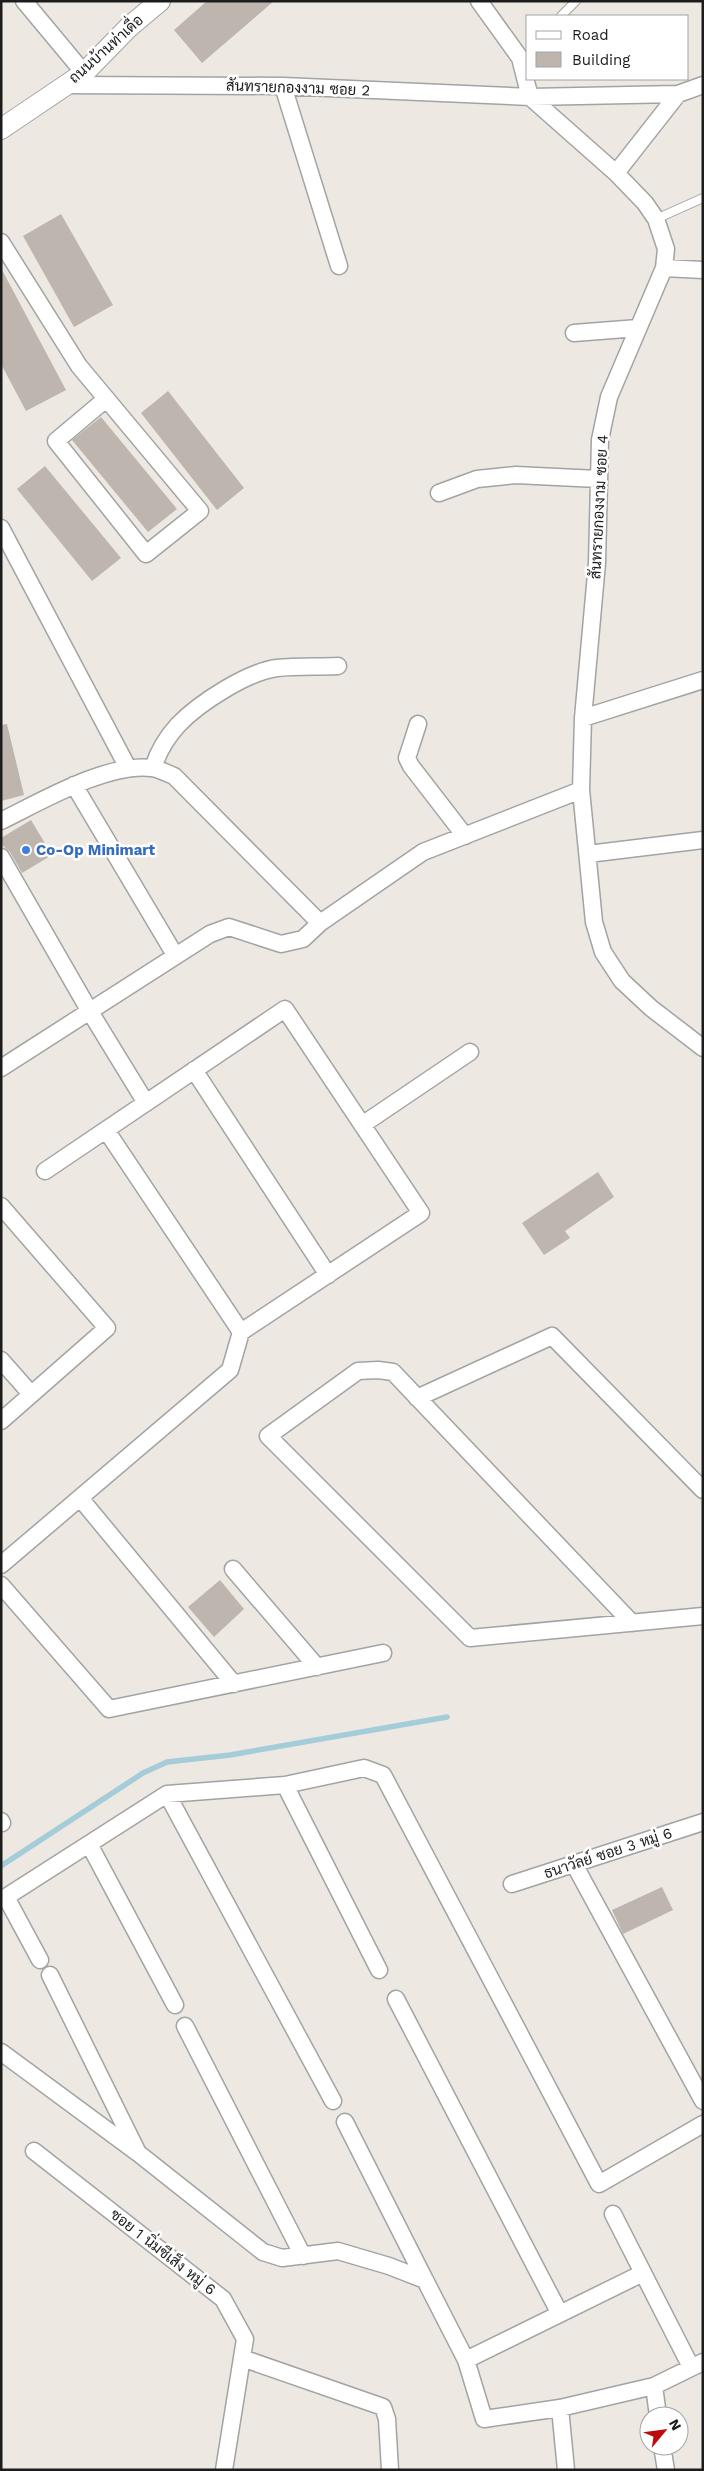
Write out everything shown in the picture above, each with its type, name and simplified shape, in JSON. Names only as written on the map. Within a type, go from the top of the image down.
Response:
[{"type":"street","points":[[24,1],[84,73]]},
{"type":"street","name":"ถนนบ้านท่าเดื่อ","points":[[1,129],[84,73],[129,27],[160,1]]},
{"type":"street","points":[[479,1],[524,54],[526,68]]},
{"type":"street","points":[[528,80],[530,97]]},
{"type":"street","name":"สันทรายกองงาม ซอย 2","points":[[66,85],[283,86],[530,97],[678,94]]},
{"type":"street","points":[[616,173],[678,94],[703,85]]},
{"type":"street","points":[[283,86],[339,266]]},
{"type":"street","name":"สันทรายกองงาม ซอย 4","points":[[530,97],[616,173],[645,203],[656,219],[666,249],[664,268],[609,397],[600,440],[597,562],[583,718],[581,790],[594,922],[603,952],[622,981],[651,1008],[703,1048]]},
{"type":"street","points":[[1,242],[79,366],[106,398],[200,511],[146,554],[56,441],[106,398]]},
{"type":"street","points":[[664,268],[703,270]]},
{"type":"street","points":[[574,333],[638,328]]},
{"type":"street","points":[[439,493],[477,479],[516,475],[598,480]]},
{"type":"street","points":[[1,528],[128,768]]},
{"type":"street","points":[[153,768],[158,754],[178,725],[210,701],[249,677],[276,668],[338,666]]},
{"type":"street","points":[[583,718],[703,680]]},
{"type":"street","points":[[418,724],[407,758],[411,766],[465,836]]},
{"type":"street","points":[[1,821],[74,786],[128,768],[153,768],[174,776],[320,923]]},
{"type":"street","points":[[74,786],[175,955]]},
{"type":"street","points":[[2,1065],[210,934],[229,927],[281,944],[303,939],[320,923],[423,852],[581,790]]},
{"type":"street","points":[[588,854],[703,840]]},
{"type":"street","points":[[1,857],[89,1010],[146,1103]]},
{"type":"street","points":[[1,1565],[230,1370],[241,1332],[421,1213],[285,1009],[46,1171]]},
{"type":"street","points":[[362,1125],[470,1052]]},
{"type":"street","points":[[194,1070],[328,1275]]},
{"type":"street","points":[[106,1130],[241,1332]]},
{"type":"street","points":[[1,1206],[107,1328],[1,1421]]},
{"type":"street","points":[[417,1398],[552,1336],[703,1490]]},
{"type":"street","points":[[1,1360],[32,1394]]},
{"type":"street","points":[[632,1623],[393,1372],[358,1370],[268,1436],[470,1638],[632,1623],[703,1616]]},
{"type":"street","points":[[80,1498],[234,1684]]},
{"type":"street","points":[[232,1569],[317,1667]]},
{"type":"street","points":[[1,1585],[109,1709],[383,1653]]},
{"type":"street","points":[[40,1960],[6,1896],[167,1794],[285,1785],[364,1768],[383,1775],[599,2184],[703,2124]]},
{"type":"street","points":[[285,1785],[379,1970]]},
{"type":"street","points":[[167,1794],[333,2101]]},
{"type":"street","name":"ธนาวัลย์ ซอย 3 หมู่ 6","points":[[512,1884],[703,1822]]},
{"type":"street","points":[[88,1844],[175,2005]]},
{"type":"street","points":[[574,1864],[703,2100]]},
{"type":"street","points":[[50,1975],[138,2153]]},
{"type":"street","points":[[396,1999],[560,2314]]},
{"type":"street","points":[[185,2026],[303,2256]]},
{"type":"street","points":[[1,2052],[138,2153],[263,2252],[282,2258],[338,2251],[389,2266],[425,2280]]},
{"type":"street","points":[[345,2122],[466,2360],[484,2419],[560,2408],[654,2386],[697,2364],[642,2273],[613,2214]]},
{"type":"street","name":"ซอย 1 นิ่มซีเส็ง หมู่ 6","points":[[34,2151],[223,2299],[245,2339],[224,2470]]},
{"type":"street","points":[[466,2360],[642,2273]]},
{"type":"street","points":[[242,2358],[383,2407],[388,2419],[390,2470]]},
{"type":"street","points":[[654,2386],[657,2406]]},
{"type":"street","points":[[560,2408],[566,2470]]},
{"type":"street","points":[[664,2456],[666,2470]]},
{"type":"lane","points":[[562,15],[576,1]]},
{"type":"lane","points":[[656,219],[703,198]]},
{"type":"building","points":[[207,1],[274,1],[202,63],[174,30]]},
{"type":"building","points":[[61,214],[113,305],[74,327],[23,236]]},
{"type":"building","points":[[1,268],[66,390],[26,411],[1,364]]},
{"type":"building","points":[[168,391],[244,488],[217,510],[141,413]]},
{"type":"building","points":[[101,417],[177,509],[148,532],[72,440]]},
{"type":"building","points":[[45,466],[121,558],[92,581],[17,489]]},
{"type":"building","points":[[7,724],[24,795],[1,801],[1,725]]},
{"type":"building","name":"Co-Op Minimart","points":[[31,820],[52,855],[22,873],[10,852],[1,844],[1,838]]},
{"type":"building","points":[[598,1172],[614,1197],[565,1231],[570,1238],[544,1255],[522,1223]]},
{"type":"building","points":[[220,1580],[244,1609],[214,1637],[188,1607]]},
{"type":"building","points":[[662,1887],[673,1910],[623,1934],[612,1910]]},
{"type":"waterway","points":[[1,1866],[143,1773],[167,1762],[230,1755],[447,1717]]},
{"type":"place","name":"Co-Op Minimart","points":[[26,850]]}]
